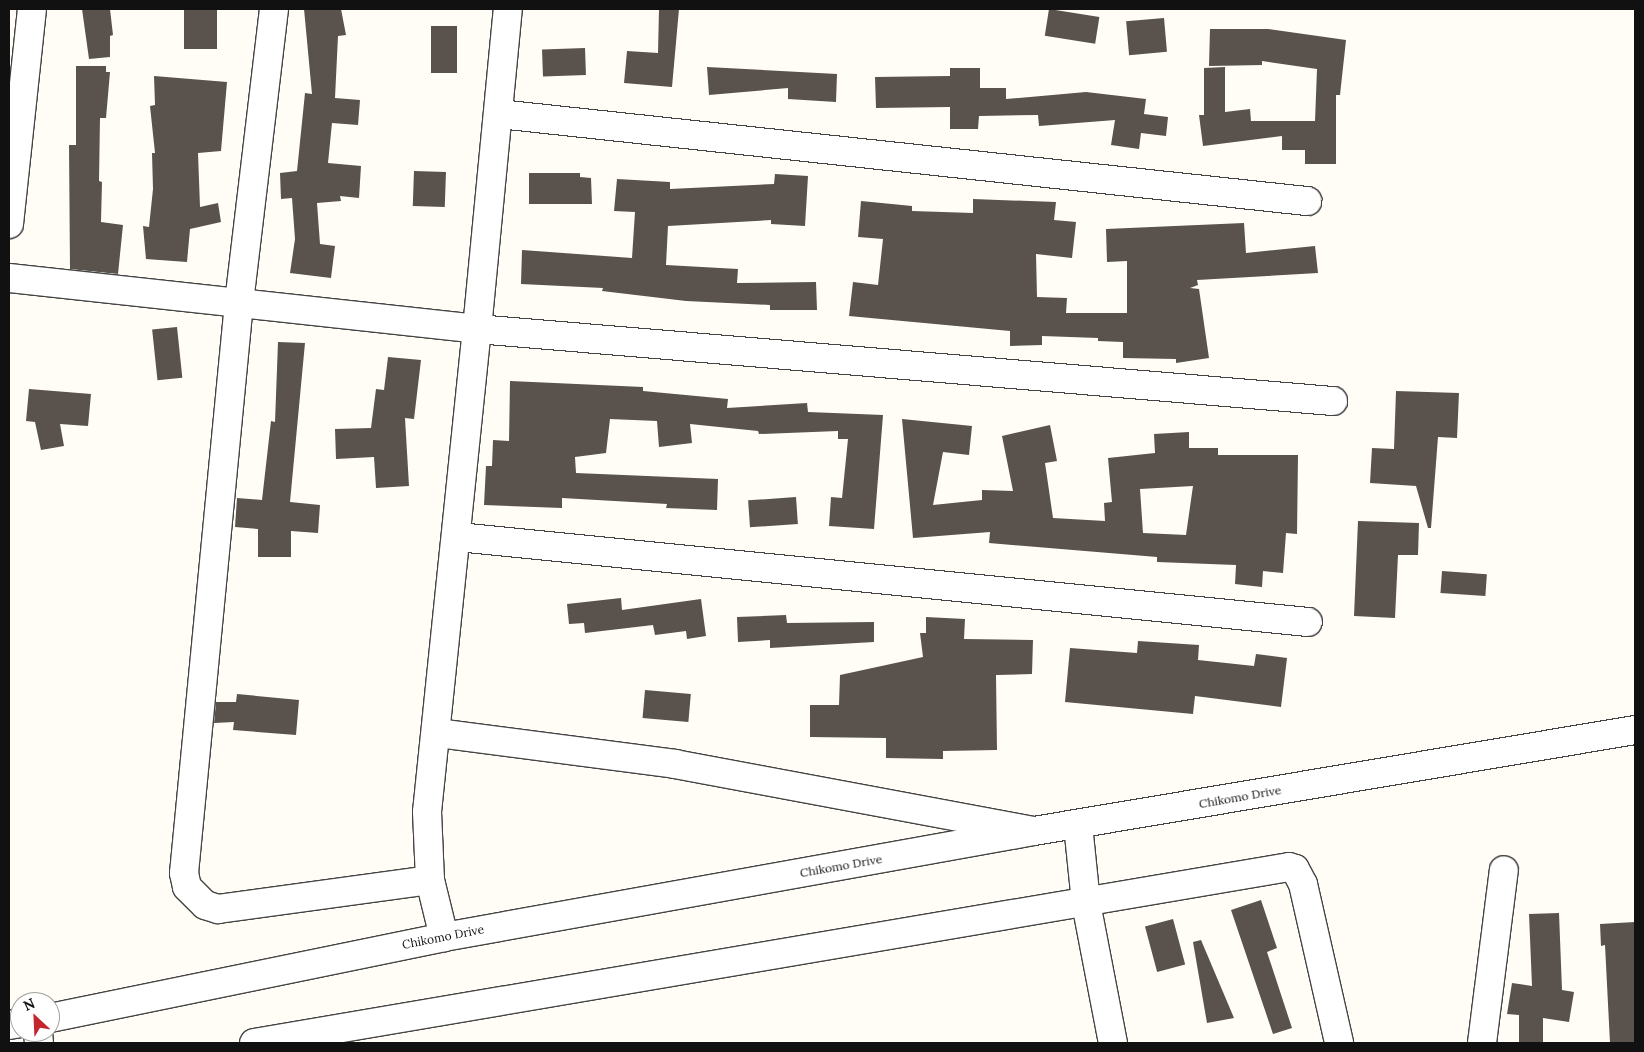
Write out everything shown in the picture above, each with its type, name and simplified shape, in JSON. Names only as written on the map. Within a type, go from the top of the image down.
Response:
[{"type":"street","points":[[9,224],[32,9]]},
{"type":"street","points":[[274,9],[240,303],[184,873],[187,887],[205,905],[218,909],[430,880]]},
{"type":"street","points":[[444,936],[430,880],[427,812],[458,537],[508,9]]},
{"type":"street","points":[[499,114],[1306,201]]},
{"type":"street","points":[[9,278],[477,330],[1333,401]]},
{"type":"street","points":[[458,537],[1308,622]]},
{"type":"street","name":"Chikomo Drive","points":[[60,1016],[444,936],[1034,832],[1635,730]]},
{"type":"street","points":[[437,733],[675,764],[1034,832]]},
{"type":"street","points":[[1078,825],[1086,903],[1113,1043]]},
{"type":"street","points":[[254,1043],[1086,903],[1246,873],[1295,869],[1303,884],[1339,1043]]},
{"type":"street","points":[[1482,1043],[1504,870]]},
{"type":"building","points":[[82,9],[110,9],[113,35],[110,36],[110,57],[89,59]]},
{"type":"building","points":[[184,9],[217,9],[217,49],[184,49]]},
{"type":"building","points":[[304,9],[341,9],[346,35],[338,36],[335,98],[360,100],[358,125],[332,123],[328,163],[361,166],[359,198],[340,196],[341,201],[317,203],[320,244],[335,246],[331,278],[290,273],[295,239],[292,198],[281,199],[280,173],[297,171],[305,93],[312,94]]},
{"type":"building","points":[[659,9],[679,9],[672,87],[624,83],[627,51],[658,53]]},
{"type":"building","points":[[1049,9],[1099,17],[1095,44],[1045,36]]},
{"type":"building","points":[[1164,18],[1167,52],[1129,55],[1126,21]]},
{"type":"building","points":[[431,26],[457,26],[457,73],[431,73]]},
{"type":"building","points":[[1210,29],[1268,29],[1346,40],[1340,95],[1336,95],[1336,164],[1305,164],[1305,150],[1282,150],[1282,136],[1203,146],[1199,115],[1204,115],[1204,68],[1225,67],[1225,112],[1250,109],[1251,121],[1315,121],[1317,69],[1262,61],[1262,65],[1209,66]]},
{"type":"building","points":[[585,48],[586,75],[543,76],[542,50]]},
{"type":"building","points":[[76,66],[106,66],[106,72],[110,72],[106,118],[100,118],[99,181],[102,182],[101,222],[123,225],[118,274],[70,269],[69,145],[76,145]]},
{"type":"building","points":[[707,67],[837,74],[836,102],[788,99],[788,88],[709,95]]},
{"type":"building","points":[[950,68],[980,68],[980,88],[1006,88],[1006,99],[1086,92],[1146,99],[1144,114],[1168,117],[1166,136],[1141,133],[1139,149],[1111,145],[1115,120],[1039,126],[1038,115],[979,116],[978,129],[950,129],[950,107],[876,108],[875,77],[950,76]]},
{"type":"building","points":[[154,76],[227,82],[221,151],[198,153],[200,207],[218,203],[221,222],[190,229],[187,262],[146,259],[143,226],[149,227],[153,189],[152,153],[155,153],[150,106],[155,105]]},
{"type":"building","points":[[414,171],[446,172],[445,207],[413,206]]},
{"type":"building","points":[[529,173],[580,173],[580,177],[591,178],[592,204],[529,204]]},
{"type":"building","points":[[775,174],[808,176],[805,226],[771,224],[771,220],[668,226],[666,265],[738,269],[737,283],[816,282],[817,310],[770,310],[770,305],[686,301],[602,291],[603,288],[521,284],[522,250],[632,258],[635,212],[614,211],[617,179],[670,182],[670,189],[774,184]]},
{"type":"building","points":[[973,199],[1056,202],[1054,220],[1076,222],[1072,258],[1036,254],[1037,297],[1067,298],[1066,313],[1127,313],[1127,261],[1107,262],[1106,229],[1244,223],[1246,253],[1315,246],[1318,273],[1197,280],[1198,285],[1190,288],[1199,289],[1209,358],[1176,363],[1176,359],[1123,358],[1123,342],[1098,341],[1098,338],[1042,336],[1042,345],[1010,346],[1010,331],[849,316],[853,282],[878,285],[883,239],[858,237],[861,201],[912,206],[912,211],[973,213]]},
{"type":"building","points":[[177,327],[182,378],[157,380],[152,330]]},
{"type":"building","points":[[278,342],[305,343],[290,502],[320,505],[318,533],[291,531],[291,557],[258,557],[258,529],[235,527],[237,498],[262,500],[271,421],[275,422]]},
{"type":"building","points":[[388,357],[421,360],[414,419],[405,418],[409,486],[376,488],[374,457],[336,459],[335,429],[371,428],[376,389],[384,390]]},
{"type":"building","points":[[510,381],[643,387],[643,391],[728,399],[727,408],[807,403],[808,412],[883,415],[874,529],[829,526],[831,497],[842,498],[848,439],[838,439],[838,431],[759,434],[758,431],[690,424],[692,443],[659,447],[657,421],[610,419],[606,453],[575,457],[576,473],[718,479],[717,510],[666,508],[667,504],[562,498],[562,508],[484,505],[486,466],[492,466],[493,440],[509,441]]},
{"type":"building","points":[[29,389],[91,394],[88,426],[60,424],[64,446],[41,450],[35,422],[26,421]]},
{"type":"building","points":[[1396,391],[1459,393],[1457,438],[1438,437],[1431,528],[1428,528],[1416,486],[1370,483],[1372,448],[1394,449]]},
{"type":"building","points":[[902,419],[972,426],[969,455],[943,452],[933,505],[982,500],[982,490],[1013,491],[1002,436],[1050,425],[1057,461],[1045,463],[1053,518],[1105,521],[1104,503],[1112,502],[1108,458],[1155,453],[1154,434],[1189,432],[1189,448],[1218,448],[1218,455],[1298,455],[1297,534],[1286,533],[1283,573],[1263,571],[1262,587],[1235,584],[1236,565],[1157,562],[1157,557],[989,543],[990,532],[913,538]],"holes":[[[1193,486],[1186,535],[1143,533],[1140,489]]]},
{"type":"building","points":[[796,497],[798,524],[750,527],[748,500]]},
{"type":"building","points":[[1358,521],[1419,523],[1418,555],[1398,555],[1395,618],[1354,616]]},
{"type":"building","points":[[1442,571],[1487,574],[1485,596],[1440,593]]},
{"type":"building","points":[[621,598],[622,610],[701,599],[706,636],[687,639],[686,631],[655,635],[653,625],[585,633],[584,623],[569,624],[567,604]]},
{"type":"building","points":[[786,615],[787,623],[874,622],[874,642],[770,648],[770,640],[738,642],[737,617]]},
{"type":"building","points":[[926,617],[965,619],[964,639],[1033,640],[1032,674],[996,675],[997,750],[943,751],[943,759],[886,758],[886,738],[810,737],[810,705],[839,705],[840,675],[923,657],[920,633],[926,633]]},
{"type":"building","points":[[1138,641],[1199,645],[1198,660],[1254,666],[1256,654],[1287,658],[1281,707],[1195,696],[1193,714],[1065,702],[1070,648],[1137,653]]},
{"type":"building","points":[[645,690],[691,694],[688,722],[643,718]]},
{"type":"building","points":[[237,694],[299,700],[296,735],[233,730],[234,722],[214,723],[216,702],[236,702]]},
{"type":"building","points":[[1261,900],[1277,948],[1267,952],[1292,1028],[1273,1034],[1231,910]]},
{"type":"building","points":[[1559,913],[1562,990],[1574,992],[1569,1022],[1543,1018],[1543,1043],[1519,1043],[1519,1015],[1507,1014],[1512,983],[1532,986],[1529,914]]},
{"type":"building","points":[[1173,919],[1185,964],[1157,972],[1145,927]]},
{"type":"building","points":[[1635,922],[1635,1043],[1610,1043],[1605,945],[1601,946],[1600,924]]},
{"type":"building","points":[[1201,940],[1234,1018],[1207,1023],[1193,942]]}]
